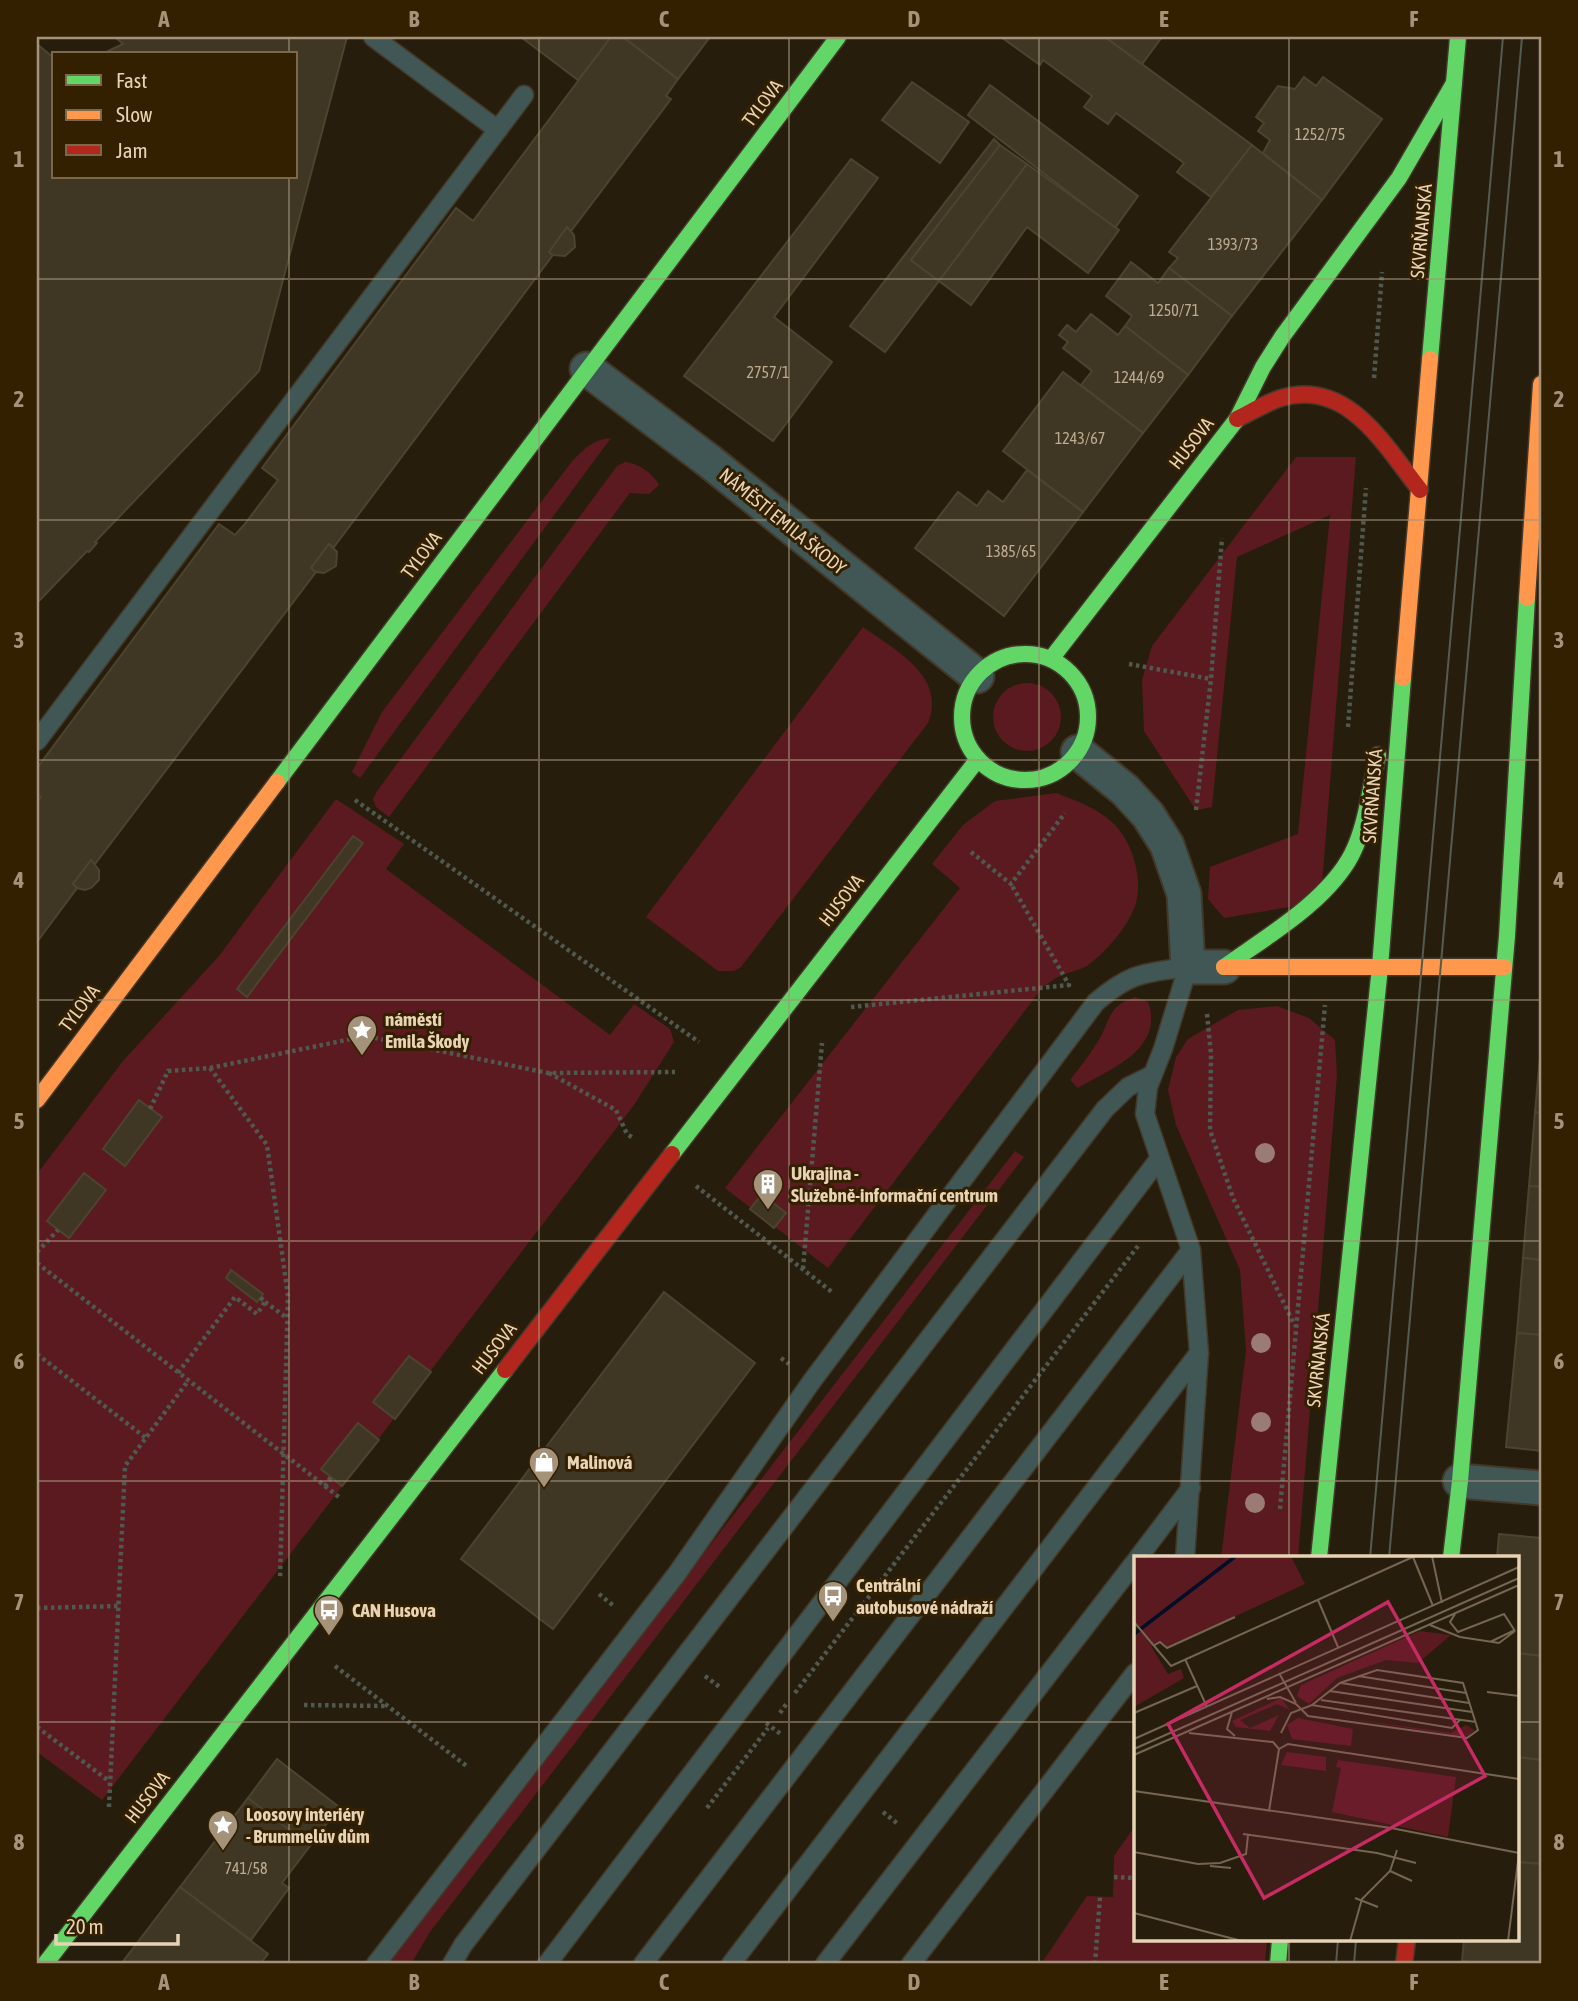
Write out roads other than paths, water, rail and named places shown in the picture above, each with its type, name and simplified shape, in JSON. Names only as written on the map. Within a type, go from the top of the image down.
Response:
[{"type":"street","name":"TYLOVA","points":[[37,1100],[838,37]]},
{"type":"street","name":"SKVRŇANSKÁ","points":[[1319,1556],[1380,967],[1458,37]]},
{"type":"street","name":"HUSOVA","points":[[1051,659],[1237,419],[1263,367],[1282,337],[1399,178],[1454,83]]},
{"type":"street","name":"NÁMĚSTÍ EMILA ŠKODY","points":[[587,369],[719,469],[977,676]]},
{"type":"street","points":[[1451,1556],[1504,967],[1541,384]]},
{"type":"street","points":[[1237,419],[1280,399],[1302,394],[1319,394],[1353,411],[1420,490]]},
{"type":"street","points":[[1205,967],[1325,890],[1346,865],[1358,836],[1405,648]]},
{"type":"street","points":[[1032,654],[1051,659],[1069,671],[1082,689],[1088,710],[1087,732],[1078,752],[1065,766],[1048,776],[1029,780],[1010,779],[992,771],[978,759],[968,744],[963,727],[962,708],[977,676],[993,663],[1012,655],[1032,654]]},
{"type":"street","points":[[1078,752],[1125,790],[1148,815],[1167,845],[1205,967]]},
{"type":"street","name":"HUSOVA","points":[[45,1964],[978,759]]},
{"type":"street","points":[[1205,967],[1504,967]]},
{"type":"street","points":[[1460,1480],[1541,1488]]},
{"type":"street","points":[[1278,1964],[1280,1941]]},
{"type":"street","points":[[1404,1964],[1406,1941]]},
{"type":"lane","points":[[373,37],[498,130]]},
{"type":"lane","points":[[37,741],[524,95]]},
{"type":"lane","points":[[1185,1556],[1199,1353],[1191,1250],[1145,1114],[1152,1075],[1205,967]]},
{"type":"lane","points":[[376,1964],[676,1575],[811,1381],[1096,1002],[1116,985],[1139,974],[1205,967]]},
{"type":"lane","points":[[452,1964],[463,1945],[1104,1109],[1128,1087],[1152,1075]]},
{"type":"lane","points":[[547,1964],[1159,1159]]},
{"type":"lane","points":[[643,1964],[1191,1250]]},
{"type":"lane","points":[[731,1964],[1199,1353]]},
{"type":"lane","points":[[1140,1556],[1191,1487]]},
{"type":"lane","points":[[824,1964],[1134,1564]]},
{"type":"lane","points":[[911,1964],[1134,1674]]},
{"type":"tram line","points":[[1370,1556],[1503,37]]},
{"type":"tram line","points":[[1389,1556],[1522,37]]},
{"type":"tram line","points":[[1336,1964],[1338,1941]]},
{"type":"tram line","points":[[1354,1964],[1356,1941]]},
{"type":"place","name":"náměstí Emila Škody","points":[[362,1057]]},
{"type":"place","name":"Ukrajina - Služebně-informační centrum","points":[[768,1211]]},
{"type":"place","name":"Malinová","points":[[544,1489]]},
{"type":"place","name":"Centrální autobusové nádraží","points":[[833,1623]]},
{"type":"place","name":"CAN Husova","points":[[329,1637]]},
{"type":"place","name":"Loosovy interiéry - Brummelův dům","points":[[223,1852]]}]
